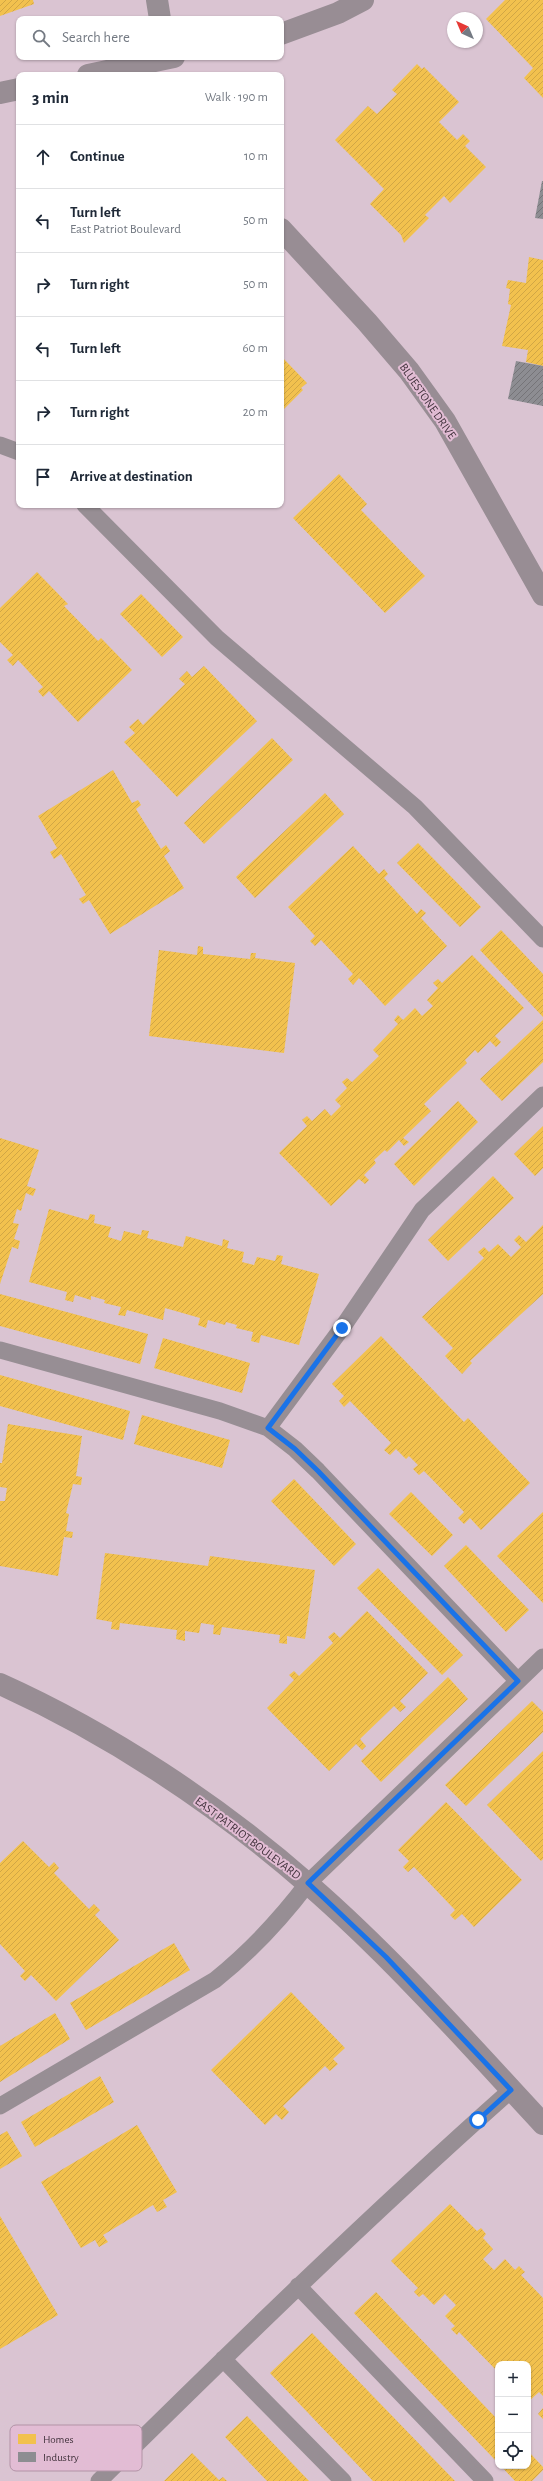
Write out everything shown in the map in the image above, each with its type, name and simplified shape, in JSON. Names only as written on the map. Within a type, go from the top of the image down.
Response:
[{"type":"street","points":[[157,0],[160,16]]},
{"type":"street","points":[[284,33],[338,13],[364,0]]},
{"type":"street","points":[[107,72],[172,62]]},
{"type":"street","points":[[0,93],[16,90]]},
{"type":"street","name":"BLUESTONE DRIVE","points":[[284,232],[409,371],[445,421],[543,595]]},
{"type":"street","name":"EAST PATRIOT BOULEVARD","points":[[0,1684],[120,1747],[216,1811],[308,1883],[386,1957],[543,2124]]},
{"type":"lane","points":[[0,445],[16,450]]},
{"type":"lane","points":[[88,508],[217,638],[414,807],[543,939]]},
{"type":"lane","points":[[268,1428],[342,1328],[422,1210],[543,1094]]},
{"type":"lane","points":[[0,1350],[220,1412],[268,1428],[295,1449],[318,1471],[518,1681]]},
{"type":"lane","points":[[0,2106],[215,1980],[244,1956],[280,1920],[308,1883],[543,1657]]},
{"type":"lane","points":[[142,2438],[298,2286],[439,2154],[511,2090]]},
{"type":"lane","points":[[298,2286],[485,2481]]},
{"type":"lane","points":[[223,2358],[343,2481]]},
{"type":"lane","points":[[99,2481],[109,2471]]},
{"type":"building: Homes","points":[[0,0],[33,0],[34,4],[0,16]]},
{"type":"building: Homes","points":[[505,0],[543,0],[543,98],[524,78],[533,68],[486,19]]},
{"type":"building: Homes","points":[[417,64],[422,69],[424,67],[459,102],[439,122],[457,140],[463,134],[470,141],[465,146],[486,167],[450,203],[444,196],[425,215],[429,218],[404,243],[401,235],[370,204],[384,189],[335,140],[368,106],[377,114],[397,94],[392,90]]},
{"type":"building: Homes","points":[[529,257],[543,260],[543,366],[526,362],[528,350],[502,346],[511,305],[508,304],[510,289],[506,288],[508,280],[526,283]]},
{"type":"building: Homes","points":[[284,359],[307,383],[301,388],[303,390],[284,409]]},
{"type":"building: Homes","points":[[339,474],[367,504],[361,510],[425,576],[385,613],[293,518]]},
{"type":"building: Homes","points":[[37,572],[68,604],[64,606],[98,641],[101,638],[132,670],[78,722],[49,691],[43,697],[38,691],[43,687],[18,660],[13,666],[7,660],[13,655],[0,642],[0,608]]},
{"type":"building: Homes","points":[[141,594],[183,637],[162,657],[120,614]]},
{"type":"building: Homes","points":[[204,666],[257,721],[177,797],[124,742],[135,733],[129,727],[138,719],[143,725],[185,684],[179,679],[187,671],[192,677]]},
{"type":"building: Homes","points":[[272,738],[293,760],[204,844],[184,823]]},
{"type":"building: Homes","points":[[113,770],[132,803],[138,800],[141,805],[136,809],[161,849],[166,845],[170,851],[164,856],[184,888],[110,934],[89,900],[83,904],[79,899],[86,895],[61,854],[54,859],[50,852],[57,848],[38,816]]},
{"type":"building: Homes","points":[[325,793],[344,814],[255,898],[236,877]]},
{"type":"building: Homes","points":[[418,843],[481,907],[460,927],[397,863]]},
{"type":"building: Homes","points":[[353,846],[379,874],[384,869],[388,874],[384,878],[417,914],[421,909],[426,913],[421,918],[447,946],[385,1006],[359,978],[353,985],[348,979],[353,974],[321,940],[315,946],[310,941],[315,936],[288,907]]},
{"type":"building: Homes","points":[[501,930],[543,974],[543,1017],[480,950]]},
{"type":"building: Homes","points":[[198,946],[203,947],[203,954],[250,959],[251,953],[256,953],[255,958],[295,963],[284,1053],[149,1036],[159,950],[197,955]]},
{"type":"building: Homes","points":[[472,955],[524,1008],[495,1036],[501,1042],[496,1047],[490,1041],[478,1053],[475,1050],[465,1060],[467,1063],[424,1104],[431,1111],[403,1138],[409,1142],[404,1146],[399,1140],[387,1152],[385,1150],[374,1160],[376,1163],[364,1175],[369,1180],[365,1184],[359,1179],[331,1206],[279,1153],[307,1126],[302,1120],[307,1116],[312,1121],[325,1109],[331,1116],[341,1106],[335,1100],[347,1088],[342,1082],[347,1078],[352,1082],[379,1056],[373,1050],[398,1024],[394,1020],[398,1015],[403,1020],[415,1008],[422,1016],[433,1006],[427,1000],[438,988],[433,983],[438,979],[442,983]]},
{"type":"building: Homes","points":[[543,1020],[543,1062],[502,1101],[480,1079]]},
{"type":"building: Homes","points":[[458,1101],[478,1122],[414,1186],[394,1164]]},
{"type":"building: Homes","points":[[543,1126],[543,1168],[535,1176],[514,1154]]},
{"type":"building: Homes","points":[[0,1138],[39,1150],[27,1186],[36,1189],[33,1196],[26,1193],[21,1211],[17,1209],[13,1223],[19,1224],[14,1239],[20,1241],[18,1249],[12,1247],[0,1284]]},
{"type":"building: Homes","points":[[493,1176],[514,1198],[448,1261],[428,1240]]},
{"type":"building: Homes","points":[[49,1209],[88,1220],[90,1214],[95,1215],[94,1223],[111,1227],[108,1237],[121,1241],[124,1231],[141,1235],[142,1230],[149,1231],[147,1238],[183,1247],[186,1236],[222,1246],[223,1239],[229,1241],[227,1248],[244,1252],[242,1262],[254,1265],[257,1257],[275,1261],[277,1255],[283,1256],[281,1264],[319,1274],[299,1345],[261,1335],[259,1343],[251,1341],[253,1332],[236,1328],[237,1325],[226,1322],[225,1325],[208,1320],[206,1328],[198,1325],[200,1318],[165,1308],[163,1320],[127,1310],[125,1316],[118,1315],[121,1307],[104,1303],[105,1300],[91,1296],[91,1300],[75,1295],[73,1302],[65,1300],[67,1292],[29,1282]]},
{"type":"building: Homes","points":[[543,1225],[543,1294],[470,1361],[472,1363],[462,1374],[445,1356],[453,1348],[422,1317],[484,1258],[478,1252],[484,1247],[489,1252],[498,1244],[511,1257],[521,1247],[514,1240],[519,1235],[526,1242]]},
{"type":"building: Homes","points":[[0,1294],[148,1334],[140,1364],[0,1326]]},
{"type":"building: Homes","points":[[381,1336],[464,1422],[468,1418],[530,1483],[481,1530],[470,1518],[464,1524],[458,1518],[464,1512],[424,1471],[419,1475],[413,1469],[418,1465],[409,1456],[406,1459],[396,1449],[390,1455],[384,1450],[391,1443],[350,1401],[344,1407],[339,1401],[344,1396],[332,1384]]},
{"type":"building: Homes","points":[[163,1338],[250,1363],[242,1393],[154,1368]]},
{"type":"building: Homes","points":[[0,1375],[130,1411],[123,1440],[0,1406]]},
{"type":"building: Homes","points":[[142,1415],[230,1440],[222,1468],[134,1444]]},
{"type":"building: Homes","points":[[8,1424],[82,1436],[76,1476],[82,1477],[81,1485],[73,1484],[66,1513],[69,1514],[66,1531],[73,1532],[72,1538],[64,1537],[58,1576],[0,1566],[0,1501],[5,1501],[7,1488],[0,1487],[0,1463],[2,1463]]},
{"type":"building: Homes","points":[[294,1479],[356,1544],[334,1566],[271,1501]]},
{"type":"building: Homes","points":[[411,1492],[453,1535],[432,1556],[389,1514]]},
{"type":"building: Homes","points":[[543,1512],[543,1603],[497,1556]]},
{"type":"building: Homes","points":[[466,1545],[529,1610],[506,1632],[444,1566]]},
{"type":"building: Homes","points":[[105,1553],[208,1566],[210,1556],[315,1570],[305,1639],[287,1636],[287,1644],[279,1643],[280,1635],[222,1627],[220,1635],[213,1634],[214,1625],[201,1623],[199,1633],[185,1631],[185,1641],[176,1639],[177,1630],[120,1623],[119,1630],[111,1629],[112,1622],[96,1619]]},
{"type":"building: Homes","points":[[378,1568],[463,1655],[442,1675],[357,1588]]},
{"type":"building: Homes","points":[[367,1611],[428,1673],[400,1701],[406,1707],[400,1712],[394,1706],[360,1739],[366,1746],[362,1750],[356,1744],[329,1771],[267,1708],[294,1680],[289,1675],[294,1671],[299,1676],[333,1643],[328,1637],[334,1632],[340,1638]]},
{"type":"building: Homes","points":[[448,1677],[468,1699],[381,1782],[361,1761]]},
{"type":"building: Homes","points":[[532,1701],[543,1712],[543,1732],[466,1806],[445,1785]]},
{"type":"building: Homes","points":[[543,1751],[543,1859],[541,1861],[487,1805]]},
{"type":"building: Homes","points":[[446,1802],[522,1880],[474,1927],[462,1914],[455,1920],[450,1915],[455,1910],[414,1867],[408,1872],[403,1867],[409,1861],[398,1850]]},
{"type":"building: Homes","points":[[23,1841],[49,1867],[54,1862],[59,1868],[54,1873],[89,1909],[94,1904],[100,1910],[95,1915],[119,1940],[56,2001],[31,1975],[25,1981],[20,1976],[25,1971],[0,1944],[0,1863]]},
{"type":"building: Homes","points":[[174,1943],[190,1970],[86,2030],[70,2003]]},
{"type":"building: Homes","points":[[291,1992],[345,2048],[333,2059],[338,2064],[330,2071],[325,2066],[283,2106],[289,2112],[282,2120],[276,2114],[265,2125],[211,2070]]},
{"type":"building: Homes","points":[[55,2013],[70,2039],[0,2082],[0,2046]]},
{"type":"building: Homes","points":[[100,2076],[114,2102],[35,2147],[21,2122]]},
{"type":"building: Homes","points":[[137,2125],[177,2192],[163,2200],[167,2207],[157,2212],[153,2205],[103,2235],[108,2242],[99,2247],[95,2240],[81,2248],[41,2182]]},
{"type":"building: Homes","points":[[7,2131],[22,2156],[0,2169],[0,2135]]},
{"type":"building: Homes","points":[[450,2204],[477,2231],[481,2228],[486,2234],[483,2238],[493,2249],[483,2259],[494,2270],[505,2259],[515,2270],[519,2266],[525,2272],[521,2275],[543,2298],[543,2396],[539,2392],[531,2399],[531,2361],[495,2361],[495,2369],[459,2332],[457,2335],[451,2329],[455,2326],[445,2316],[456,2305],[445,2294],[434,2305],[423,2294],[419,2297],[414,2292],[418,2288],[391,2261]]},
{"type":"building: Homes","points":[[0,2216],[58,2315],[0,2349]]},
{"type":"building: Homes","points":[[376,2292],[495,2417],[495,2460],[354,2313]]},
{"type":"building: Homes","points":[[312,2333],[455,2481],[373,2481],[270,2373]]},
{"type":"building: Homes","points":[[543,2408],[543,2419],[538,2414]]},
{"type":"building: Homes","points":[[247,2416],[309,2481],[267,2481],[225,2437]]},
{"type":"building: Homes","points":[[192,2453],[219,2480],[223,2477],[227,2481],[164,2481]]},
{"type":"building: Homes","points":[[531,2454],[543,2467],[543,2470],[532,2481],[515,2481],[504,2469],[531,2469]]},
{"type":"building: Industry","points":[[543,181],[543,219],[535,218]]},
{"type":"building: Industry","points":[[516,361],[543,366],[543,406],[508,399]]},
{"type":"route","points":[[342,1328],[268,1428],[295,1449],[318,1471],[518,1681],[308,1883],[386,1957],[511,2090],[478,2120]]}]
